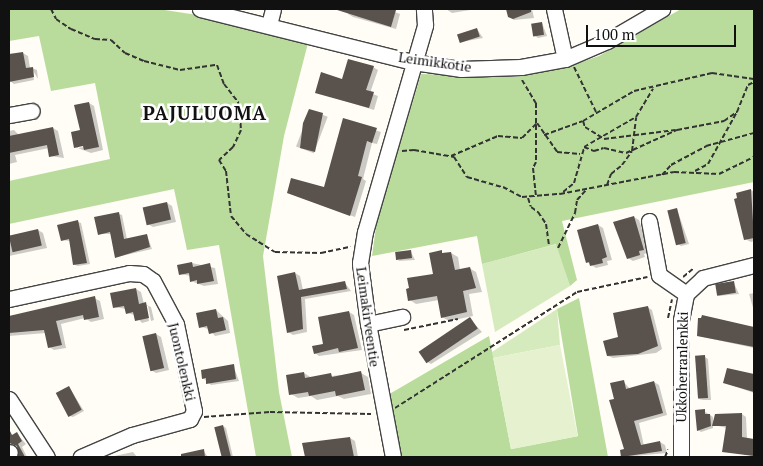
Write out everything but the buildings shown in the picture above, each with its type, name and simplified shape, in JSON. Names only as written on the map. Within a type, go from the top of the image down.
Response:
[{"type":"street","name":"Leimikkotie","points":[[200,9],[269,24],[413,62],[461,69],[521,67],[569,57],[607,42],[662,9]]},
{"type":"street","points":[[269,24],[273,9]]},
{"type":"street","name":"Leimakirveentie","points":[[393,457],[383,413],[360,263],[387,153],[425,25],[424,9]]},
{"type":"street","points":[[554,9],[569,57]]},
{"type":"street","points":[[9,115],[32,111]]},
{"type":"street","points":[[648,221],[659,274],[686,294]]},
{"type":"street","name":"Ukkoherranlenkki","points":[[681,457],[681,320],[686,294],[703,278],[754,265]]},
{"type":"street","name":"Juontolenkki","points":[[9,299],[129,273],[153,281],[176,324],[194,411],[190,419],[132,435],[81,457]]},
{"type":"street","points":[[368,324],[403,324]]},
{"type":"street","points":[[9,399],[15,420],[47,457]]},
{"type":"path","points":[[51,9],[56,19],[71,29],[95,39],[111,40],[125,53],[144,61],[180,70],[217,65],[224,84],[238,102],[240,130],[233,147],[219,160],[226,171],[231,216],[246,234],[274,252],[321,253],[363,247]]},
{"type":"path","points":[[569,57],[596,112]]},
{"type":"path","points":[[521,67],[523,83],[536,103],[537,123],[533,168],[536,197]]},
{"type":"path","points":[[544,135],[583,121],[634,91],[652,89],[712,73],[754,81]]},
{"type":"path","points":[[695,171],[708,164],[737,112],[748,84],[754,81]]},
{"type":"path","points":[[607,185],[611,174],[622,165],[632,151],[636,117],[652,89]]},
{"type":"path","points":[[583,121],[585,127],[600,136],[635,134],[677,130],[724,121],[737,112]]},
{"type":"path","points":[[560,194],[574,183],[580,154],[584,146],[636,117]]},
{"type":"path","points":[[537,123],[557,152],[580,154]]},
{"type":"path","points":[[387,153],[414,150],[450,157],[498,136],[522,138],[537,123]]},
{"type":"path","points":[[584,146],[594,151],[604,148],[626,153],[677,130]]},
{"type":"path","points":[[662,175],[671,166],[721,141],[733,142],[754,133]]},
{"type":"path","points":[[450,157],[467,177],[528,197],[560,194],[662,175],[695,171],[719,174],[754,157]]},
{"type":"path","points":[[558,248],[575,213],[576,200],[587,189]]},
{"type":"path","points":[[528,197],[531,207],[538,212],[546,224],[549,246]]},
{"type":"path","points":[[190,419],[270,412],[383,413],[397,408],[547,308],[577,292],[659,274]]},
{"type":"path","points":[[403,324],[458,319]]},
{"type":"green space","points":[[9,9],[158,9],[217,18],[308,43],[284,136],[263,256],[279,392],[292,457],[256,457],[219,245],[187,250],[174,189],[9,224],[9,181],[110,159],[95,83],[51,91],[39,36],[9,41]]},
{"type":"green space","points":[[681,9],[751,9],[754,11],[754,182],[562,221],[577,280],[570,286],[556,244],[482,264],[477,236],[372,256],[377,220],[421,74],[516,77],[564,68],[599,56]]},
{"type":"green space","points":[[557,244],[570,286],[495,332],[482,264]]},
{"type":"green space","points":[[579,298],[608,457],[398,457],[386,396],[489,336],[511,449],[578,436],[557,309]]},
{"type":"green space","points":[[557,309],[560,345],[493,358],[492,352]]},
{"type":"green space","points":[[560,345],[578,436],[511,449],[493,358]]},
{"type":"district","name":"PAJULUOMA","points":[[205,113]]}]
